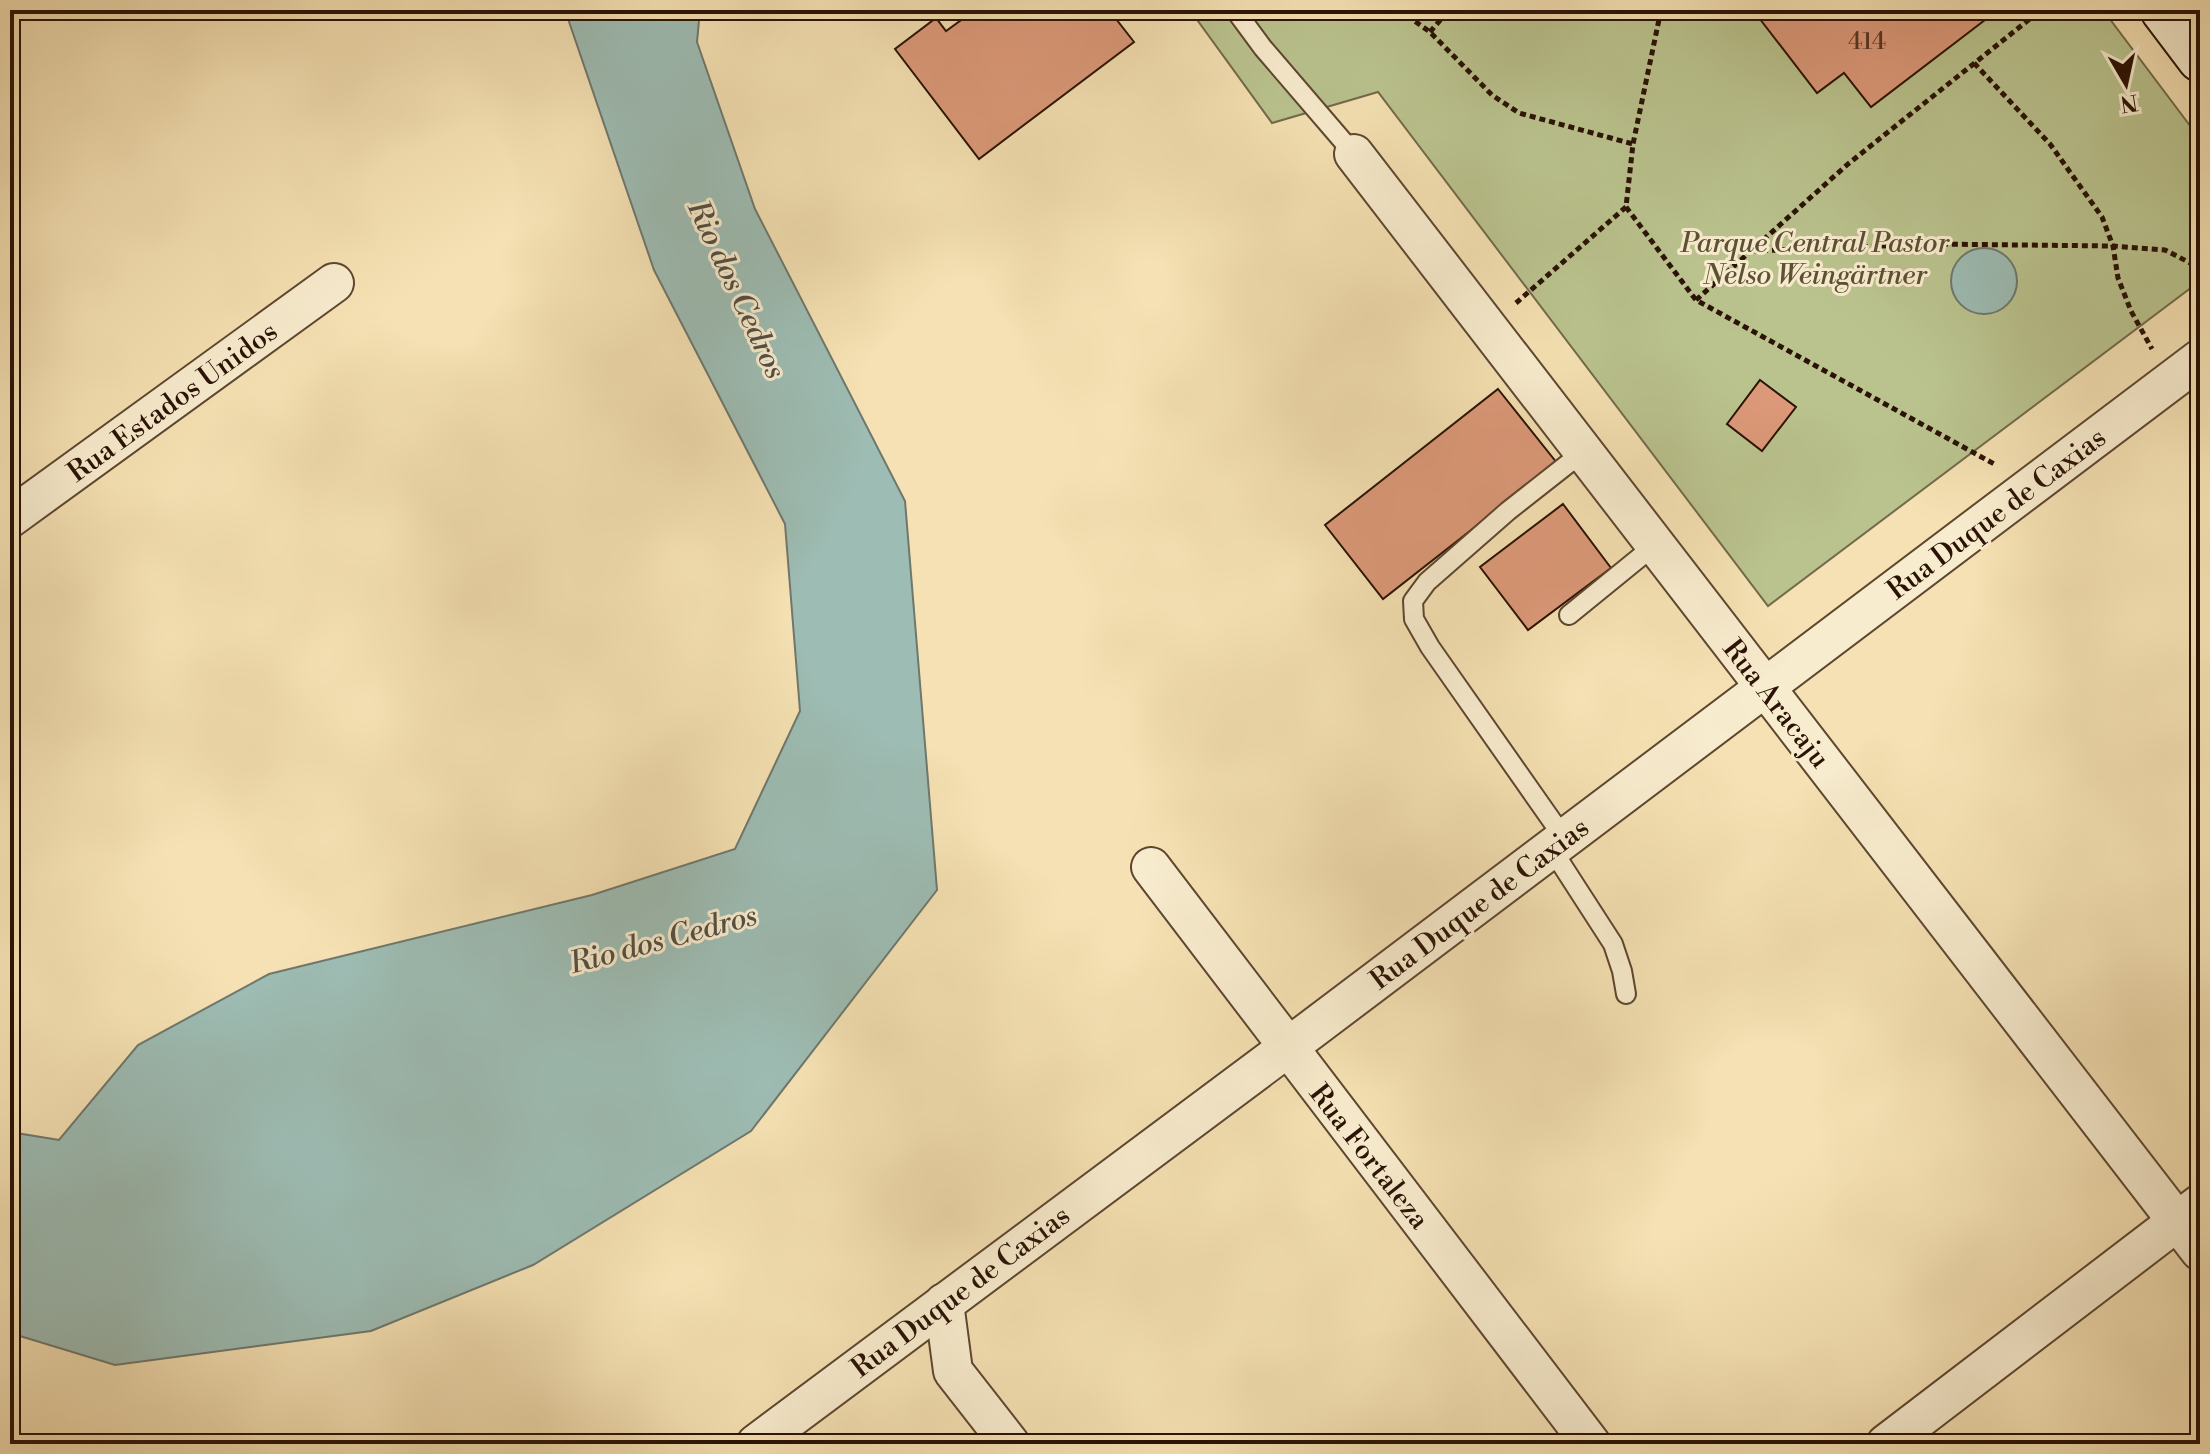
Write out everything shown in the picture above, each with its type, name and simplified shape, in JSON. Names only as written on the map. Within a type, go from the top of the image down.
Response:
[{"type":"main road","points":[[2163,10],[2200,59]]},
{"type":"street","name":"Rua Aracaju","points":[[1354,154],[1765,687],[2189,1213],[2200,1251]]},
{"type":"street","name":"Rua Estados Unidos","points":[[10,518],[334,283]]},
{"type":"street","name":"Rua Duque de Caxias","points":[[756,1444],[1287,1048],[2185,370]]},
{"type":"street","name":"Rua Fortaleza","points":[[1151,867],[1591,1444]]},
{"type":"street","points":[[1886,1444],[2189,1213]]},
{"type":"street","points":[[944,1303],[953,1371]]},
{"type":"street","points":[[885,1347],[913,1352],[953,1371],[1010,1444]]},
{"type":"lane","points":[[1235,10],[1263,48],[1354,154]]},
{"type":"lane","points":[[1583,452],[1496,521],[1427,582],[1413,601],[1414,619],[1558,843],[1613,944],[1626,994]]},
{"type":"lane","points":[[1569,615],[1655,545]]},
{"type":"path","points":[[1399,10],[1430,32],[1492,95],[1519,113],[1633,144]]},
{"type":"path","points":[[1430,32],[1449,10]]},
{"type":"path","points":[[1488,328],[1626,207],[1633,144],[1661,10]]},
{"type":"path","points":[[1696,300],[1848,164],[2041,10]]},
{"type":"path","points":[[1974,63],[2050,144],[2102,217],[2113,246],[2118,278],[2131,311],[2185,370]]},
{"type":"path","points":[[1626,207],[1696,300],[2033,486]]},
{"type":"path","points":[[1752,251],[1932,244],[2113,246],[2165,250],[2200,268]]},
{"type":"green space","name":"Parque Central Pastor Nelso Weingärtner","points":[[1190,10],[2103,10],[2200,139],[2200,281],[1768,606],[1378,92],[1272,123]]},
{"type":"water","name":"Rio dos Cedros","points":[[565,10],[700,10],[697,42],[755,209],[905,501],[937,890],[751,1131],[533,1265],[371,1331],[115,1365],[10,1333],[10,1132],[59,1140],[138,1045],[269,974],[592,895],[735,849],[800,711],[785,524],[654,270]]},
{"type":"water","points":[[1984,248],[1997,250],[2012,263],[2017,281],[2015,294],[2002,309],[1984,314],[1971,312],[1956,299],[1951,281],[1953,268],[1966,253]]},
{"type":"building","points":[[975,10],[1109,10],[1134,42],[979,159],[895,49],[936,18],[946,31]]},
{"type":"building","points":[[1753,10],[1998,10],[1871,107],[1844,73],[1817,93]]},
{"type":"building","points":[[1760,380],[1796,407],[1762,451],[1727,424]]},
{"type":"building","points":[[1498,389],[1557,463],[1383,599],[1325,525]]},
{"type":"building","points":[[1563,504],[1611,568],[1528,630],[1480,567]]}]
